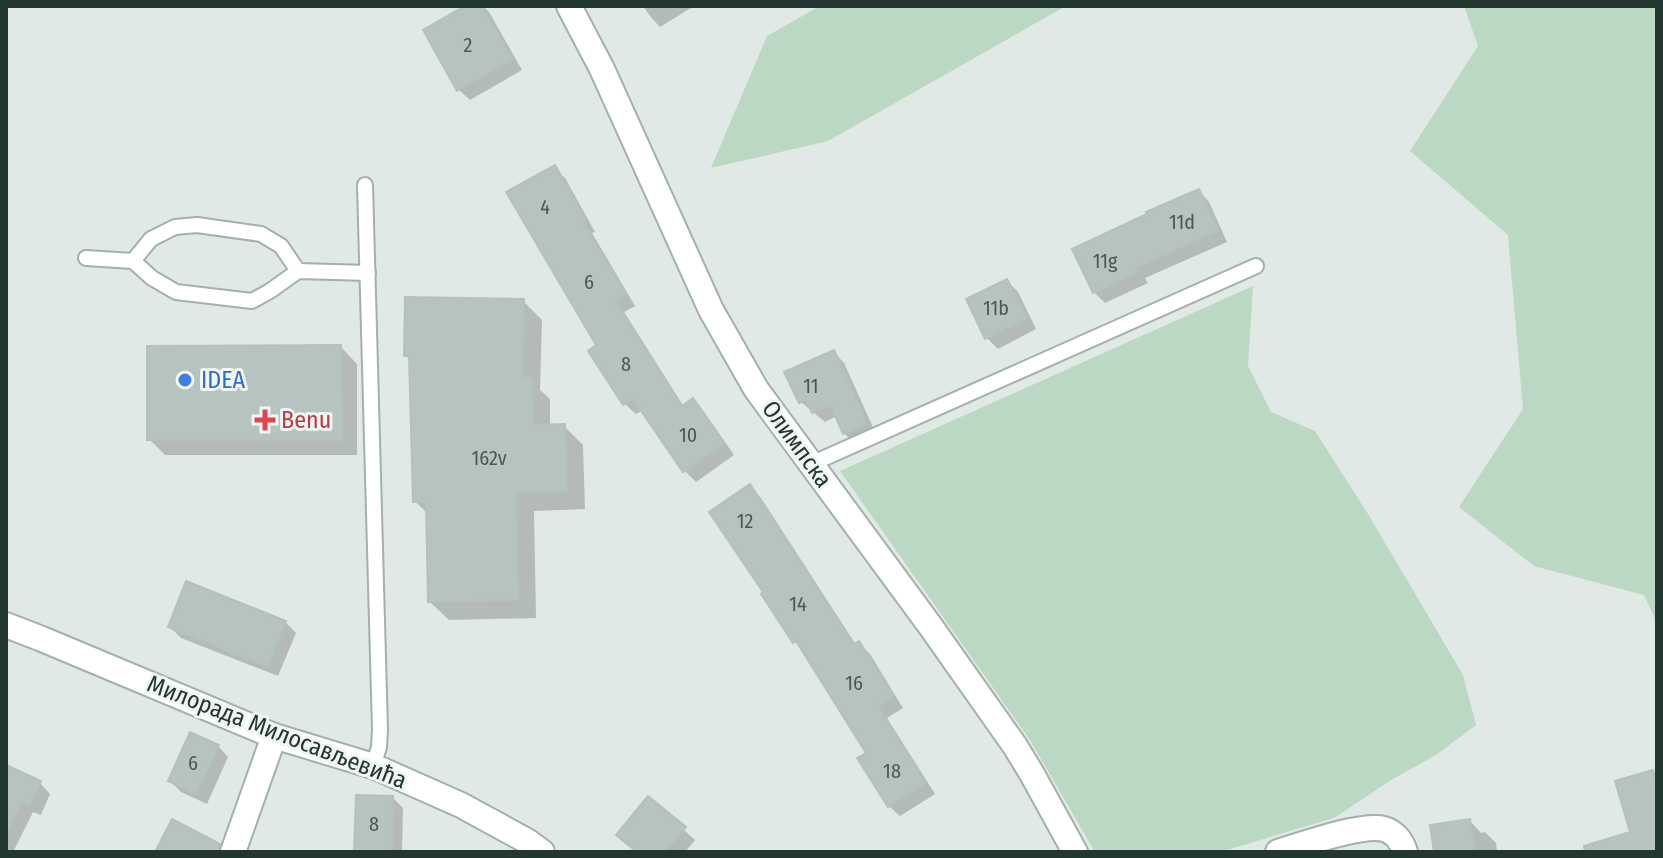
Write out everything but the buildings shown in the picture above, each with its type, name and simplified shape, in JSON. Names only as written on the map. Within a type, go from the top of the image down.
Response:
[{"type":"street","name":"Олимпска","points":[[569,6],[602,69],[711,310],[756,389],[1015,746],[1075,852]]},
{"type":"street","name":"Милорада Милосављевића","points":[[6,625],[274,736],[373,766],[461,805],[542,852]]},
{"type":"street","points":[[233,852],[274,736]]},
{"type":"street","points":[[1278,852],[1345,832],[1384,829],[1396,836],[1405,852]]},
{"type":"lane","points":[[365,185],[380,730],[373,766]]},
{"type":"lane","points":[[133,261],[151,239],[175,227],[197,225],[261,234],[281,246],[298,271]]},
{"type":"lane","points":[[86,258],[133,261],[152,278],[176,292],[252,301],[298,271],[368,273]]},
{"type":"lane","points":[[811,464],[1256,266]]},
{"type":"green space","points":[[820,6],[1066,6],[828,141],[711,168],[767,36]]},
{"type":"green space","points":[[1464,6],[1657,6],[1657,623],[1644,595],[1534,566],[1459,507],[1523,409],[1508,235],[1410,151],[1478,46]]},
{"type":"green space","points":[[1253,286],[1248,366],[1271,412],[1315,431],[1463,675],[1476,725],[1436,755],[1334,818],[1220,852],[1095,852],[1030,740],[840,471]]},
{"type":"place","name":"IDEA","points":[[185,380]]},
{"type":"place","name":"Benu","points":[[265,420]]}]
